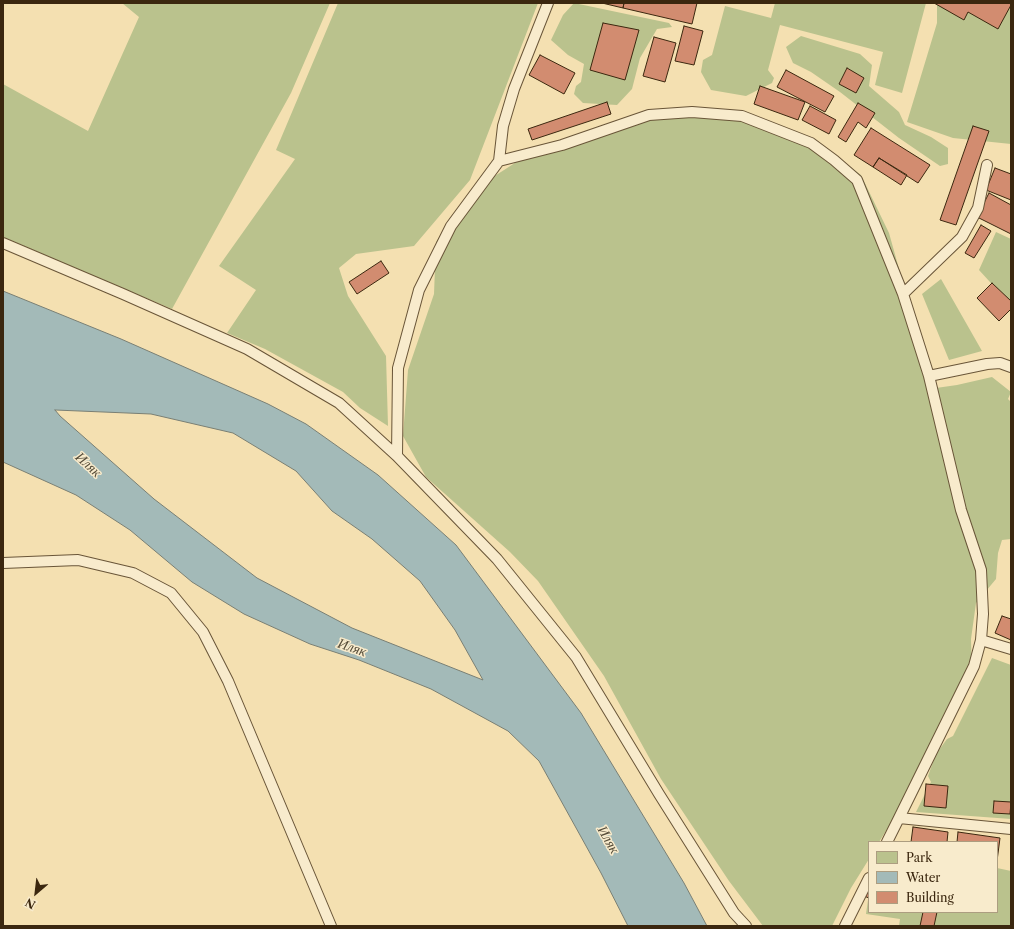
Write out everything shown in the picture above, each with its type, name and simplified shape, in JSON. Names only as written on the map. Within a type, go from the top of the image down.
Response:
[{"type":"lane","points":[[396,456],[398,368],[419,290],[451,226],[499,161],[502,126],[511,97],[548,3]]},
{"type":"lane","points":[[499,161],[562,144],[649,115],[692,112],[742,116],[812,143],[857,180],[903,294],[929,376],[961,510],[981,570],[983,614],[981,640],[974,666],[888,841]]},
{"type":"lane","points":[[903,294],[962,237],[978,208],[987,165]]},
{"type":"lane","points":[[3,243],[124,294],[247,349],[339,403],[396,456],[497,559],[576,657],[680,828],[734,913],[746,926]]},
{"type":"lane","points":[[929,376],[987,364],[1000,363],[1011,367]]},
{"type":"lane","points":[[3,563],[78,560],[133,573],[171,593],[203,632],[228,681],[331,926]]},
{"type":"lane","points":[[981,640],[1011,649]]},
{"type":"lane","points":[[899,818],[1011,829]]},
{"type":"lane","points":[[845,926],[868,880]]},
{"type":"green space","points":[[122,3],[330,3],[291,93],[172,309],[3,237],[3,84],[88,131],[139,17]]},
{"type":"green space","points":[[338,3],[538,3],[470,180],[414,246],[356,254],[339,268],[348,296],[386,356],[388,426],[360,408],[343,392],[265,349],[227,333],[256,290],[219,266],[295,159],[276,150]]},
{"type":"green space","points":[[574,3],[669,23],[672,27],[657,29],[640,58],[632,89],[617,105],[583,103],[574,94],[576,86],[581,82],[584,64],[568,55],[551,40],[563,15]]},
{"type":"green space","points":[[775,3],[926,3],[902,93],[875,85],[883,52],[780,25],[768,70],[774,78],[772,83],[746,96],[711,90],[701,72],[703,60],[712,55],[725,6],[771,18]]},
{"type":"green space","points":[[937,3],[1011,3],[1011,144],[953,138],[907,122],[937,23]]},
{"type":"green space","points":[[801,36],[860,54],[872,65],[869,86],[899,112],[905,125],[931,137],[948,148],[948,164],[940,166],[899,138],[840,92],[811,72],[793,63],[786,47]]},
{"type":"green space","points":[[659,111],[727,111],[814,140],[861,175],[889,233],[917,333],[936,388],[992,377],[1011,392],[1008,399],[1011,402],[1011,539],[1002,540],[998,553],[996,579],[976,603],[971,639],[972,677],[899,810],[880,841],[868,841],[868,861],[851,888],[832,926],[763,926],[729,881],[661,779],[604,676],[538,581],[510,552],[426,477],[403,436],[408,370],[434,294],[436,242],[452,217],[487,181],[535,150]]},
{"type":"green space","points":[[996,232],[1011,239],[1011,305],[979,270]]},
{"type":"green space","points":[[941,279],[982,351],[949,360],[922,294]]},
{"type":"green space","points":[[992,658],[1011,665],[1011,819],[916,812],[931,782],[928,776],[936,754],[947,739],[953,736]]},
{"type":"green space","points":[[998,868],[1011,871],[1011,926],[899,926],[900,919],[866,914],[868,900],[868,913],[998,913]]},
{"type":"water","name":"Иляк","points":[[3,291],[121,339],[268,404],[306,424],[378,475],[456,545],[581,713],[684,883],[707,926],[628,926],[601,873],[539,761],[508,731],[431,689],[359,660],[310,644],[244,614],[192,582],[130,530],[76,495],[3,462]],"holes":[[[55,410],[151,414],[233,433],[296,471],[332,511],[372,539],[420,581],[455,630],[483,680],[352,628],[257,578],[154,499]]]},
{"type":"building","points":[[602,3],[624,3],[623,8]]},
{"type":"building","points":[[624,3],[697,3],[692,24],[623,8]]},
{"type":"building","points":[[934,3],[1011,3],[1011,5],[998,29],[968,12],[964,20]]},
{"type":"building","points":[[603,23],[639,30],[625,80],[590,70]]},
{"type":"building","points":[[684,26],[703,31],[694,65],[675,61]]},
{"type":"building","points":[[654,37],[676,43],[665,82],[643,76]]},
{"type":"building","points":[[540,55],[575,73],[564,94],[529,75]]},
{"type":"building","points":[[847,68],[864,78],[856,93],[839,84]]},
{"type":"building","points":[[786,70],[834,96],[825,112],[777,87]]},
{"type":"building","points":[[760,86],[805,102],[798,120],[754,104]]},
{"type":"building","points":[[607,102],[611,114],[532,140],[528,129]]},
{"type":"building","points":[[858,103],[875,113],[866,128],[858,122],[846,142],[838,137]]},
{"type":"building","points":[[810,106],[836,120],[829,134],[802,120]]},
{"type":"building","points":[[973,126],[989,131],[956,225],[940,220]]},
{"type":"building","points":[[871,128],[930,165],[918,183],[879,158],[873,167],[854,155]]},
{"type":"building","points":[[879,158],[907,175],[901,185],[873,167]]},
{"type":"building","points":[[995,168],[1011,174],[1011,200],[986,190]]},
{"type":"building","points":[[989,193],[1011,205],[1011,234],[977,217]]},
{"type":"building","points":[[981,225],[991,231],[974,258],[965,253]]},
{"type":"building","points":[[381,261],[389,273],[357,294],[349,282]]},
{"type":"building","points":[[992,283],[1011,301],[1011,309],[999,321],[977,298]]},
{"type":"building","points":[[1002,616],[1011,619],[1011,640],[995,633]]},
{"type":"building","points":[[926,784],[948,786],[946,808],[924,806]]},
{"type":"building","points":[[994,801],[1011,802],[1010,814],[993,813]]},
{"type":"building","points":[[913,827],[948,832],[947,841],[911,841]]},
{"type":"building","points":[[958,832],[1000,838],[998,853],[998,841],[957,841]]},
{"type":"building","points":[[868,889],[868,898],[864,896]]},
{"type":"building","points":[[923,913],[937,913],[934,926],[920,926]]}]
